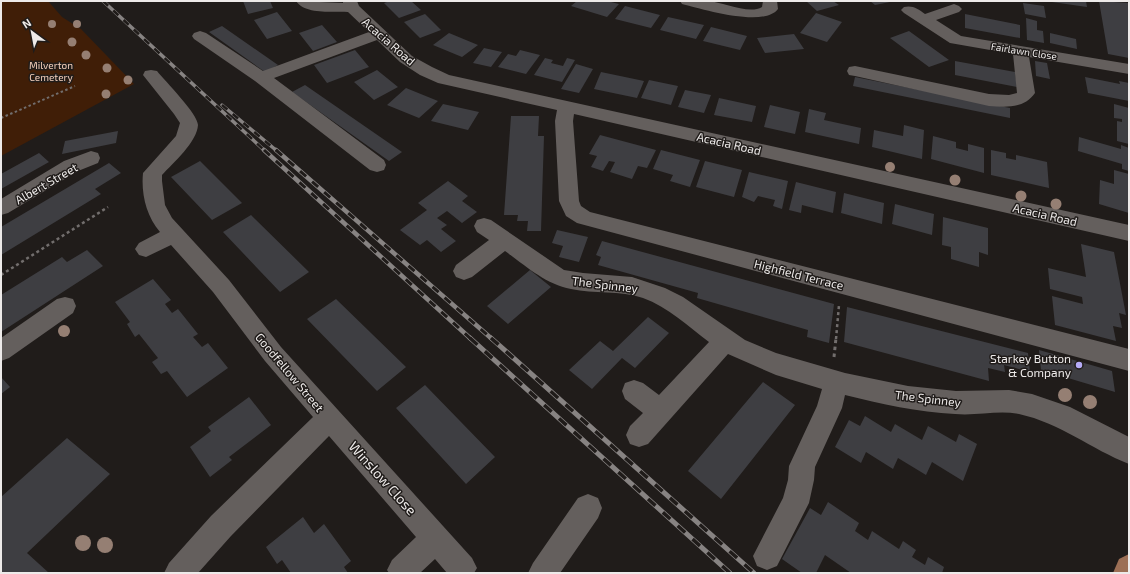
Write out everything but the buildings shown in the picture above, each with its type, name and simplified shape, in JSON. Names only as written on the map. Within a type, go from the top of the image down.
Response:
[{"type":"main road","points":[[1128,573],[1129,568]]},
{"type":"street","name":"Acacia Road","points":[[302,1],[314,6],[351,4],[379,34],[406,59],[426,71],[444,79],[1129,233]]},
{"type":"street","points":[[686,1],[749,14],[757,14],[770,9],[770,1]]},
{"type":"street","points":[[924,19],[954,9]]},
{"type":"street","name":"Fairlawn Close","points":[[909,10],[956,40],[1129,69]]},
{"type":"street","points":[[261,77],[379,34]]},
{"type":"street","points":[[200,36],[261,77],[377,165]]},
{"type":"street","points":[[855,71],[989,100],[1008,101],[1021,98],[1026,94],[1020,50]]},
{"type":"street","name":"Goodfellow Street","points":[[151,75],[181,110],[189,123],[184,139],[154,173],[152,181],[155,205],[160,216],[174,234],[221,286],[273,354],[330,418],[221,526],[178,573]]},
{"type":"street","name":"Highfield Terrace","points":[[566,106],[564,121],[569,201],[573,211],[584,218],[1129,360]]},
{"type":"street","name":"Albert Street","points":[[1,208],[71,166],[91,158]]},
{"type":"street","name":"The Spinney","points":[[484,226],[558,277],[572,281],[625,284],[657,294],[683,309],[726,340],[779,366],[835,370],[892,394],[936,401],[979,403],[1001,401],[1033,406],[1056,414],[1129,451]]},
{"type":"street","points":[[146,249],[174,234]]},
{"type":"street","points":[[464,271],[505,240]]},
{"type":"street","points":[[1,351],[66,306]]},
{"type":"street","points":[[639,435],[726,340]]},
{"type":"street","points":[[767,556],[795,503],[801,480],[802,466],[829,408],[835,370]]},
{"type":"street","points":[[634,391],[660,411]]},
{"type":"street","name":"Winslow Close","points":[[330,418],[462,568]]},
{"type":"street","points":[[543,573],[588,508]]},
{"type":"street","points":[[402,570],[436,538]]},
{"type":"path","points":[[1,118],[75,86]]},
{"type":"path","points":[[1,274],[108,207]]},
{"type":"path","points":[[835,370],[840,298]]},
{"type":"green space","name":"Milverton Cemetery","points":[[1,1],[48,1],[62,17],[81,29],[134,84],[1,156]]},
{"type":"railway","points":[[103,1],[265,151]]},
{"type":"railway","points":[[222,105],[277,151]]},
{"type":"railway","points":[[264,150],[471,339]]},
{"type":"railway","points":[[276,150],[492,339]]},
{"type":"railway","points":[[470,338],[730,573]]},
{"type":"railway","points":[[491,338],[754,573]]},
{"type":"place","name":"Starkey Button & Company","points":[[1079,365]]}]
